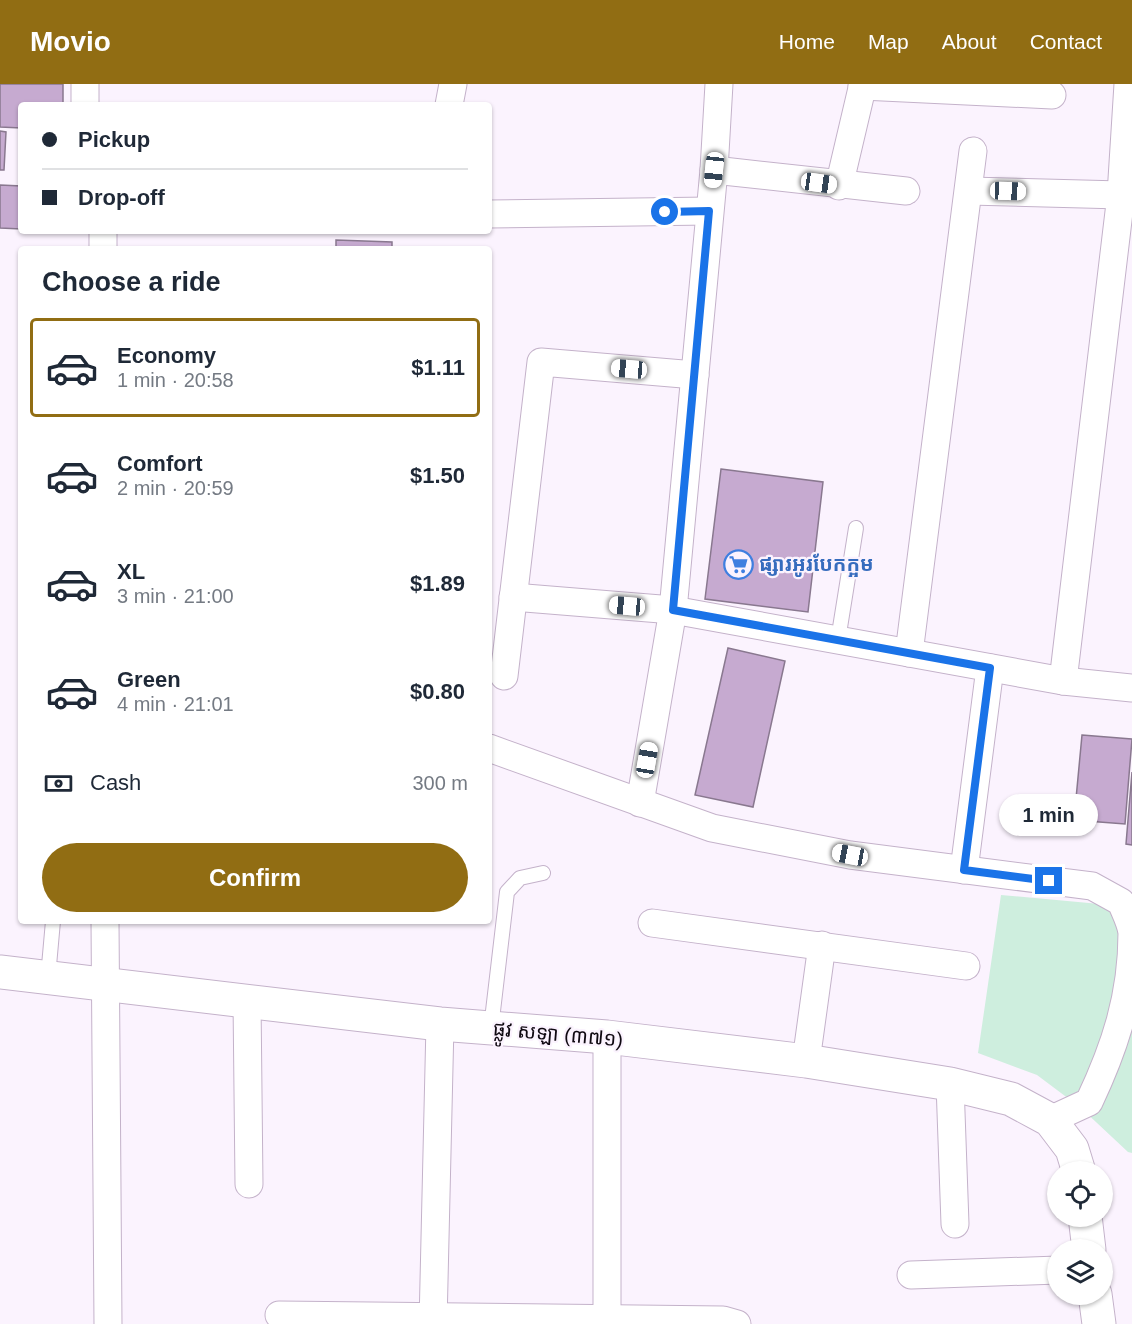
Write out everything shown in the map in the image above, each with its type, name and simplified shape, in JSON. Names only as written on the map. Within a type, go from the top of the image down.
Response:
[{"type":"street","points":[[85,102],[86,84]]},
{"type":"street","points":[[450,102],[453,84]]},
{"type":"street","points":[[640,803],[673,610],[714,170],[719,84]]},
{"type":"street","points":[[1063,681],[1121,195],[1128,84]]},
{"type":"street","points":[[839,186],[862,85],[1052,95]]},
{"type":"street","points":[[909,653],[973,151]]},
{"type":"street","points":[[714,170],[839,186],[906,191]]},
{"type":"street","points":[[969,191],[1121,195]]},
{"type":"street","points":[[492,214],[709,211]]},
{"type":"street","points":[[504,676],[541,362],[695,375]]},
{"type":"street","points":[[513,597],[673,610],[1063,681],[1132,688]]},
{"type":"street","points":[[964,870],[990,668]]},
{"type":"street","points":[[492,749],[712,828],[850,855],[1092,886],[1121,902],[1132,931],[1132,982],[1125,1039],[1089,1102],[1050,1120]]},
{"type":"street","points":[[652,923],[966,966]]},
{"type":"street","points":[[105,924],[108,1324]]},
{"type":"street","points":[[806,1061],[822,945]]},
{"type":"street","name":"ផ្លូវ សឡា (៣៧១)","points":[[0,972],[440,1024],[607,1037],[806,1061],[950,1084],[1011,1099],[1050,1120],[1072,1149],[1076,1161]]},
{"type":"street","points":[[247,1000],[249,1185]]},
{"type":"street","points":[[433,1321],[440,1024]]},
{"type":"street","points":[[607,1037],[607,1321]]},
{"type":"street","points":[[950,1084],[955,1224]]},
{"type":"street","points":[[911,1275],[1047,1270]]},
{"type":"street","points":[[1096,1305],[1099,1324]]},
{"type":"street","points":[[279,1315],[433,1321],[723,1320],[737,1324]]},
{"type":"lane","points":[[838,640],[856,528]]},
{"type":"lane","points":[[491,1028],[507,892],[520,878],[543,873]]},
{"type":"lane","points":[[48,977],[53,924]]},
{"type":"green space","points":[[1001,895],[1132,907],[1132,1153],[1128,1152],[1081,1108],[1037,1075],[978,1053]]},
{"type":"building","points":[[0,84],[63,84],[63,102],[18,102],[18,128],[0,127]]},
{"type":"building","points":[[0,131],[6,132],[4,170],[0,170]]},
{"type":"building","points":[[0,185],[18,186],[18,229],[0,228]]},
{"type":"building","points":[[336,240],[392,242],[392,246],[336,246]]},
{"type":"building","points":[[721,469],[823,482],[808,612],[705,599]]},
{"type":"building","points":[[728,648],[785,661],[753,807],[695,795]]},
{"type":"building","points":[[1082,735],[1132,739],[1125,824],[1074,820]]},
{"type":"building","points":[[1132,772],[1132,845],[1126,844]]},
{"type":"place","name":"ផ្សារអូរបែកក្អម","points":[[738,564]]},
{"type":"route","points":[[665,212],[709,211],[673,610],[990,668],[964,870],[1049,881]]}]
